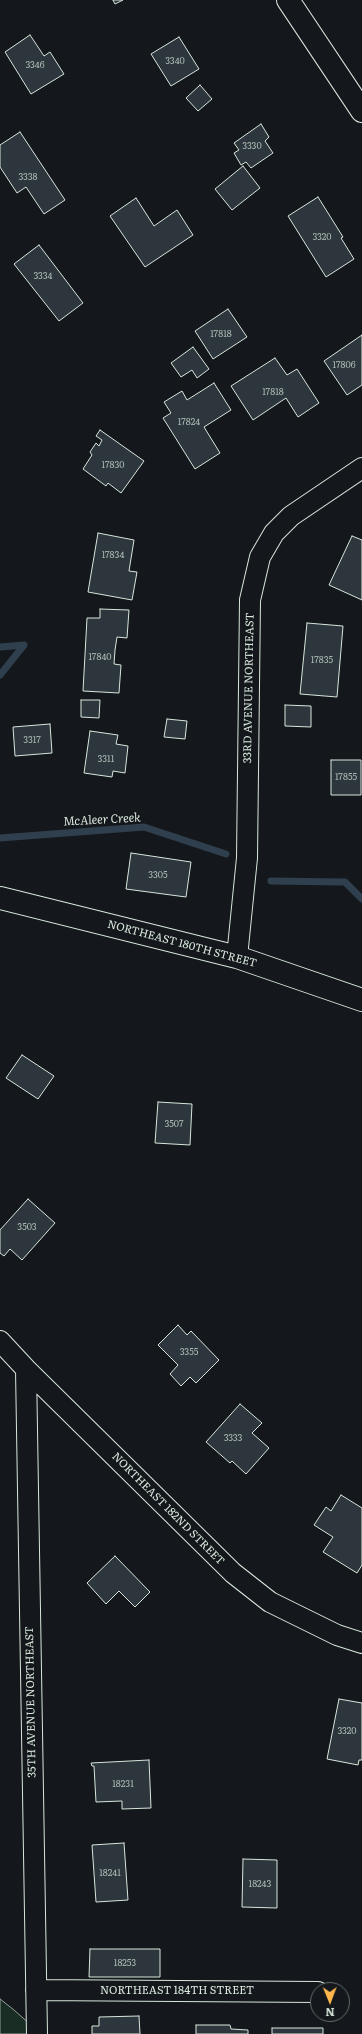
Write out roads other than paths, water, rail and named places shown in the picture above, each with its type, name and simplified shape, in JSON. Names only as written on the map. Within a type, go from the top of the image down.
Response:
[{"type":"street","points":[[288,0],[362,111]]},
{"type":"street","name":"33RD AVENUE NORTHEAST","points":[[237,956],[247,858],[250,600],[260,557],[274,533],[291,516],[362,468]]},
{"type":"street","name":"NORTHEAST 180TH STREET","points":[[0,898],[237,956],[362,1000]]},
{"type":"street","name":"NORTHEAST 182ND STREET","points":[[0,1341],[26,1369],[233,1573],[270,1602],[337,1635],[362,1643]]},
{"type":"street","name":"35TH AVENUE NORTHEAST","points":[[26,1369],[37,2034]]},
{"type":"street","name":"NORTHEAST 184TH STREET","points":[[36,1990],[310,1992]]},
{"type":"waterway","name":"McAleer Creek","points":[[0,647],[24,645],[0,675]]},
{"type":"waterway","name":"McAleer Creek","points":[[0,838],[144,827],[226,854]]},
{"type":"waterway","name":"McAleer Creek","points":[[271,881],[345,882],[362,899]]}]
